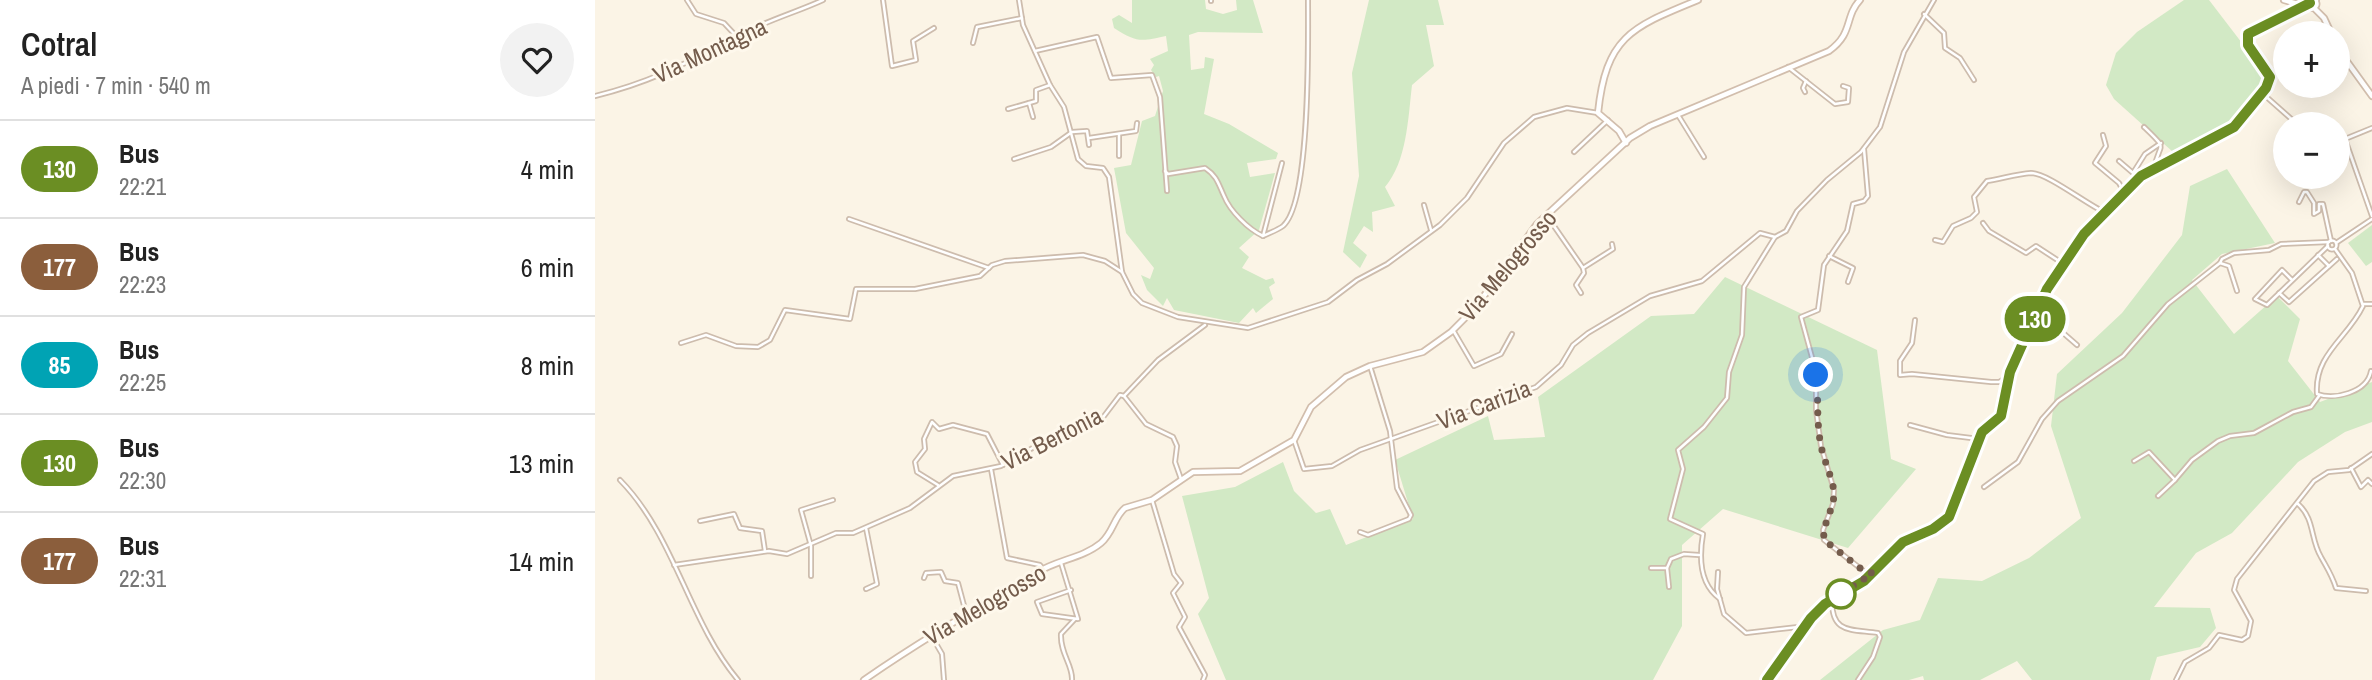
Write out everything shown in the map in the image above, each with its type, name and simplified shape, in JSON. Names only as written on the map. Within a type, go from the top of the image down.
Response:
[{"type":"street","points":[[687,0],[696,14],[724,23],[737,38]]},
{"type":"street","name":"Via Montagna","points":[[595,96],[632,87],[685,66],[737,38],[823,0]]},
{"type":"street","points":[[883,0],[892,66],[916,60],[913,41],[934,28]]},
{"type":"street","points":[[1019,0],[1022,18],[1035,51],[1050,85],[1064,107],[1081,163],[1103,169],[1109,177],[1122,272],[1133,294],[1142,303],[1161,312],[1207,323],[1248,328],[1328,302],[1357,280],[1387,264],[1467,198],[1504,143],[1526,121],[1538,114],[1567,107],[1598,113],[1608,120],[1626,143]]},
{"type":"street","points":[[1263,236],[1283,226],[1288,218],[1302,161],[1307,107],[1307,0]]},
{"type":"street","points":[[1598,113],[1604,74],[1628,34],[1647,20],[1698,0]]},
{"type":"street","name":"Via Melogrosso","points":[[864,680],[966,613],[1043,569],[1100,544],[1111,532],[1125,508],[1152,500],[1181,479],[1206,471],[1240,471],[1294,440],[1311,407],[1346,377],[1370,366],[1423,352],[1453,330],[1475,308],[1510,257],[1547,216],[1640,131],[1839,44],[1846,34],[1854,6],[1860,0]]},
{"type":"street","points":[[1720,600],[1708,584],[1699,555],[1703,534],[1670,519],[1683,469],[1678,450],[1704,427],[1727,398],[1729,372],[1742,335],[1744,287],[1775,237],[1786,231],[1797,211],[1827,180],[1864,149],[1881,127],[1905,52],[1934,0]]},
{"type":"street","points":[[2285,2],[2302,7]]},
{"type":"street","points":[[2285,2],[2291,11]]},
{"type":"street","points":[[2284,14],[2285,2]]},
{"type":"street","points":[[1767,680],[1811,618],[1832,598],[1873,573],[1897,546],[1933,529],[1949,517],[1979,439],[1986,427],[2001,416],[2009,376],[2062,263],[2104,212],[2125,192],[2154,169],[2230,130],[2262,93],[2270,75],[2250,48],[2247,36],[2284,14],[2314,3],[2325,21]]},
{"type":"street","points":[[1924,14],[1944,33],[1945,48],[1957,56],[1973,80]]},
{"type":"street","points":[[973,43],[977,27],[1022,18]]},
{"type":"street","points":[[1035,51],[1097,37],[1111,78],[1152,75],[1160,96],[1167,191]]},
{"type":"street","points":[[2350,66],[2372,96]]},
{"type":"street","points":[[1788,67],[1835,104],[1848,102],[1849,88],[1843,86]]},
{"type":"street","points":[[1805,92],[1806,81]]},
{"type":"street","points":[[1008,109],[1038,100],[1036,90],[1050,85]]},
{"type":"street","points":[[2262,93],[2283,112]]},
{"type":"street","points":[[1029,103],[1033,117]]},
{"type":"street","points":[[1678,115],[1704,157]]},
{"type":"street","points":[[1574,152],[1608,120]]},
{"type":"street","points":[[1088,138],[1136,131],[1137,123]]},
{"type":"street","points":[[2144,127],[2161,143],[2162,149],[2154,169]]},
{"type":"street","points":[[2350,137],[2372,128]]},
{"type":"street","points":[[1014,159],[1051,147],[1072,132],[1087,131],[1089,145]]},
{"type":"street","points":[[1119,134],[1119,156]]},
{"type":"street","points":[[2103,135],[2106,146],[2095,163],[2119,183],[2125,192]]},
{"type":"street","points":[[2119,161],[2133,173],[2145,154],[2161,143]]},
{"type":"street","points":[[1864,149],[1868,196],[1864,201],[1853,204],[1847,230],[1829,256],[1820,283],[1818,310],[1801,317],[1816,372],[1816,410],[1821,446],[1834,490],[1833,504],[1822,531],[1824,540],[1865,572],[1873,573]]},
{"type":"street","points":[[1984,487],[2018,462],[2042,419],[2058,401],[2123,356],[2168,304],[2234,253],[2260,252],[2281,244],[2336,243],[2372,218],[2350,154]]},
{"type":"street","points":[[1263,236],[1282,163]]},
{"type":"street","points":[[1165,171],[1168,174],[1205,168],[1213,174],[1230,205],[1252,231],[1263,236]]},
{"type":"street","points":[[1935,240],[1942,243],[1955,225],[1977,212],[1975,197],[1987,181],[2031,173],[2043,175],[2077,199],[2104,212]]},
{"type":"street","points":[[2299,202],[2304,192],[2307,192],[2314,203],[2314,214],[2319,211],[2319,204],[2323,204],[2329,243],[2352,273],[2363,304]]},
{"type":"street","points":[[1424,205],[1431,230]]},
{"type":"street","points":[[1547,216],[1583,268],[1584,274],[1576,285],[1581,293]]},
{"type":"street","points":[[849,219],[989,268]]},
{"type":"street","points":[[1983,223],[1989,231],[2026,253],[2036,246],[2062,263]]},
{"type":"street","name":"Via Carizia","points":[[1294,440],[1304,469],[1332,466],[1360,450],[1536,387],[1561,365],[1573,345],[1588,333],[1650,296],[1702,281],[1761,233],[1775,237]]},
{"type":"street","points":[[2292,280],[2282,270],[2255,299],[2267,305],[2318,255],[2329,243]]},
{"type":"street","points":[[2335,249],[2336,243]]},
{"type":"street","points":[[1583,268],[1613,249],[1612,244]]},
{"type":"street","points":[[681,343],[706,335],[736,346],[758,347],[770,340],[785,310],[850,318],[856,289],[915,289],[981,276],[989,268],[1005,261],[1083,255],[1105,261],[1122,272]]},
{"type":"street","points":[[2318,255],[2329,266]]},
{"type":"street","points":[[1829,256],[1853,268]]},
{"type":"street","points":[[2279,293],[2289,302],[2337,259]]},
{"type":"street","points":[[1848,282],[1856,262]]},
{"type":"street","points":[[2220,263],[2229,266],[2237,291]]},
{"type":"street","points":[[2363,304],[2372,304]]},
{"type":"street","points":[[2319,396],[2316,383],[2325,358],[2363,304]]},
{"type":"street","points":[[2039,312],[2077,345]]},
{"type":"street","points":[[1915,320],[1912,343],[1900,361],[1900,375],[1912,373],[1991,382],[1999,382],[2009,376]]},
{"type":"street","name":"Via Bertonia","points":[[674,565],[765,551],[787,554],[811,546],[836,533],[853,534],[910,508],[939,485],[964,472],[1003,465],[1071,426],[1101,420],[1120,395],[1124,396],[1159,360],[1207,323]]},
{"type":"street","points":[[1453,330],[1474,366],[1501,354],[1512,334]]},
{"type":"street","points":[[1360,532],[1368,535],[1409,519],[1411,515],[1397,488],[1392,439],[1370,366]]},
{"type":"street","points":[[2158,496],[2192,460],[2218,441],[2230,436],[2254,433],[2293,412],[2311,407],[2319,396],[2350,393],[2364,383],[2371,371]]},
{"type":"street","points":[[1124,396],[1146,424],[1173,437],[1177,446],[1175,462],[1181,479]]},
{"type":"street","points":[[939,485],[921,475],[915,463],[925,450],[924,439],[932,422],[939,429],[953,425],[988,434],[1003,465]]},
{"type":"street","points":[[1910,425],[1947,435],[1979,439]]},
{"type":"street","points":[[2134,460],[2149,452],[2175,480]]},
{"type":"street","points":[[2176,680],[2185,662],[2202,654],[2219,635],[2242,640],[2248,636],[2251,621],[2234,590],[2237,579],[2320,475],[2351,468],[2372,454]]},
{"type":"street","points":[[2351,468],[2361,487],[2368,480],[2372,484]]},
{"type":"street","points":[[991,469],[1007,558],[1043,569]]},
{"type":"street","points":[[620,480],[641,503],[674,565],[699,621],[719,657],[738,680]]},
{"type":"street","points":[[811,576],[811,546],[801,510],[833,500]]},
{"type":"street","points":[[1152,500],[1174,574],[1181,583],[1173,593],[1185,617],[1179,627],[1205,675],[1203,680]]},
{"type":"street","points":[[2298,505],[2309,514],[2319,555],[2330,568],[2336,588],[2365,591]]},
{"type":"street","points":[[700,521],[734,514],[740,528],[762,531],[765,551]]},
{"type":"street","points":[[866,528],[877,584],[866,589]]},
{"type":"street","points":[[1669,587],[1667,568],[1671,559],[1684,554],[1699,555]]},
{"type":"street","points":[[1061,563],[1078,619],[1061,634],[1061,651],[1072,680]]},
{"type":"street","points":[[1651,568],[1667,568]]},
{"type":"street","points":[[924,578],[933,570],[941,572],[945,581],[958,583],[966,613]]},
{"type":"street","points":[[1718,572],[1716,578],[1720,600],[1728,620],[1746,633],[1798,626],[1811,618]]},
{"type":"street","points":[[1071,590],[1037,602],[1042,614],[1075,619]]},
{"type":"street","points":[[1832,598],[1832,615],[1838,624],[1855,631],[1878,633],[1881,636],[1873,657],[1858,680]]},
{"type":"street","points":[[931,635],[942,654],[943,680]]},
{"type":"green space","points":[[1132,0],[1205,0],[1206,9],[1223,14],[1237,10],[1236,0],[1253,0],[1263,33],[1198,32],[1189,35],[1191,70],[1204,68],[1205,57],[1214,59],[1204,114],[1229,124],[1278,153],[1276,159],[1247,163],[1250,177],[1275,173],[1259,230],[1239,248],[1249,257],[1242,268],[1266,280],[1273,278],[1275,283],[1269,287],[1273,299],[1256,313],[1253,308],[1239,323],[1174,310],[1167,298],[1163,306],[1147,290],[1141,275],[1150,279],[1154,268],[1126,233],[1114,168],[1131,165],[1142,121],[1155,116],[1163,91],[1159,76],[1156,77],[1151,70],[1154,65],[1150,59],[1168,51],[1166,36],[1139,40],[1114,28],[1112,19],[1119,15],[1132,23]]},
{"type":"green space","points":[[1369,0],[1438,0],[1444,25],[1426,25],[1434,66],[1412,85],[1402,152],[1385,187],[1395,206],[1372,212],[1373,232],[1364,226],[1353,243],[1367,255],[1360,268],[1343,252],[1359,176],[1352,73]]},
{"type":"green space","points":[[2184,0],[2209,0],[2268,77],[2230,121],[2173,152],[2114,99],[2106,85],[2116,53],[2137,32]]},
{"type":"green space","points":[[2227,169],[2275,243],[2222,254],[2192,280],[2234,334],[2277,296],[2300,319],[2288,361],[2320,402],[2372,382],[2372,422],[2345,432],[2298,462],[2232,533],[2196,553],[2154,607],[2210,608],[2216,628],[2200,647],[2157,657],[2150,680],[2032,680],[2017,661],[1980,680],[1924,680],[1923,676],[1909,680],[1820,680],[1883,630],[1920,620],[1938,578],[1982,581],[2029,558],[2081,518],[2051,426],[2057,374],[2122,313],[2182,235],[2190,186]]},
{"type":"green space","points":[[2372,225],[2372,262],[2366,266],[2348,243]]},
{"type":"green space","points":[[1725,277],[1877,350],[1891,459],[1916,469],[1848,548],[1723,509],[1682,545],[1682,626],[1653,680],[1226,680],[1198,614],[1209,598],[1182,496],[1235,487],[1283,462],[1294,491],[1316,513],[1330,509],[1346,545],[1413,519],[1395,460],[1488,416],[1494,440],[1545,437],[1538,397],[1651,316],[1694,314]]},
{"type":"bus line","name":"130","points":[[1767,680],[1811,618],[1825,604],[1864,581],[1897,546],[1933,529],[1949,517],[1982,432],[2001,416],[2014,362],[2050,283],[2069,253],[2099,217],[2141,176],[2230,130],[2243,119],[2266,88],[2270,77],[2248,45],[2246,37],[2251,31],[2310,3]]},
{"type":"route","points":[[1816,375],[1816,410],[1821,446],[1834,490],[1833,504],[1822,531],[1824,540],[1865,572],[1873,573],[1841,594]]}]
